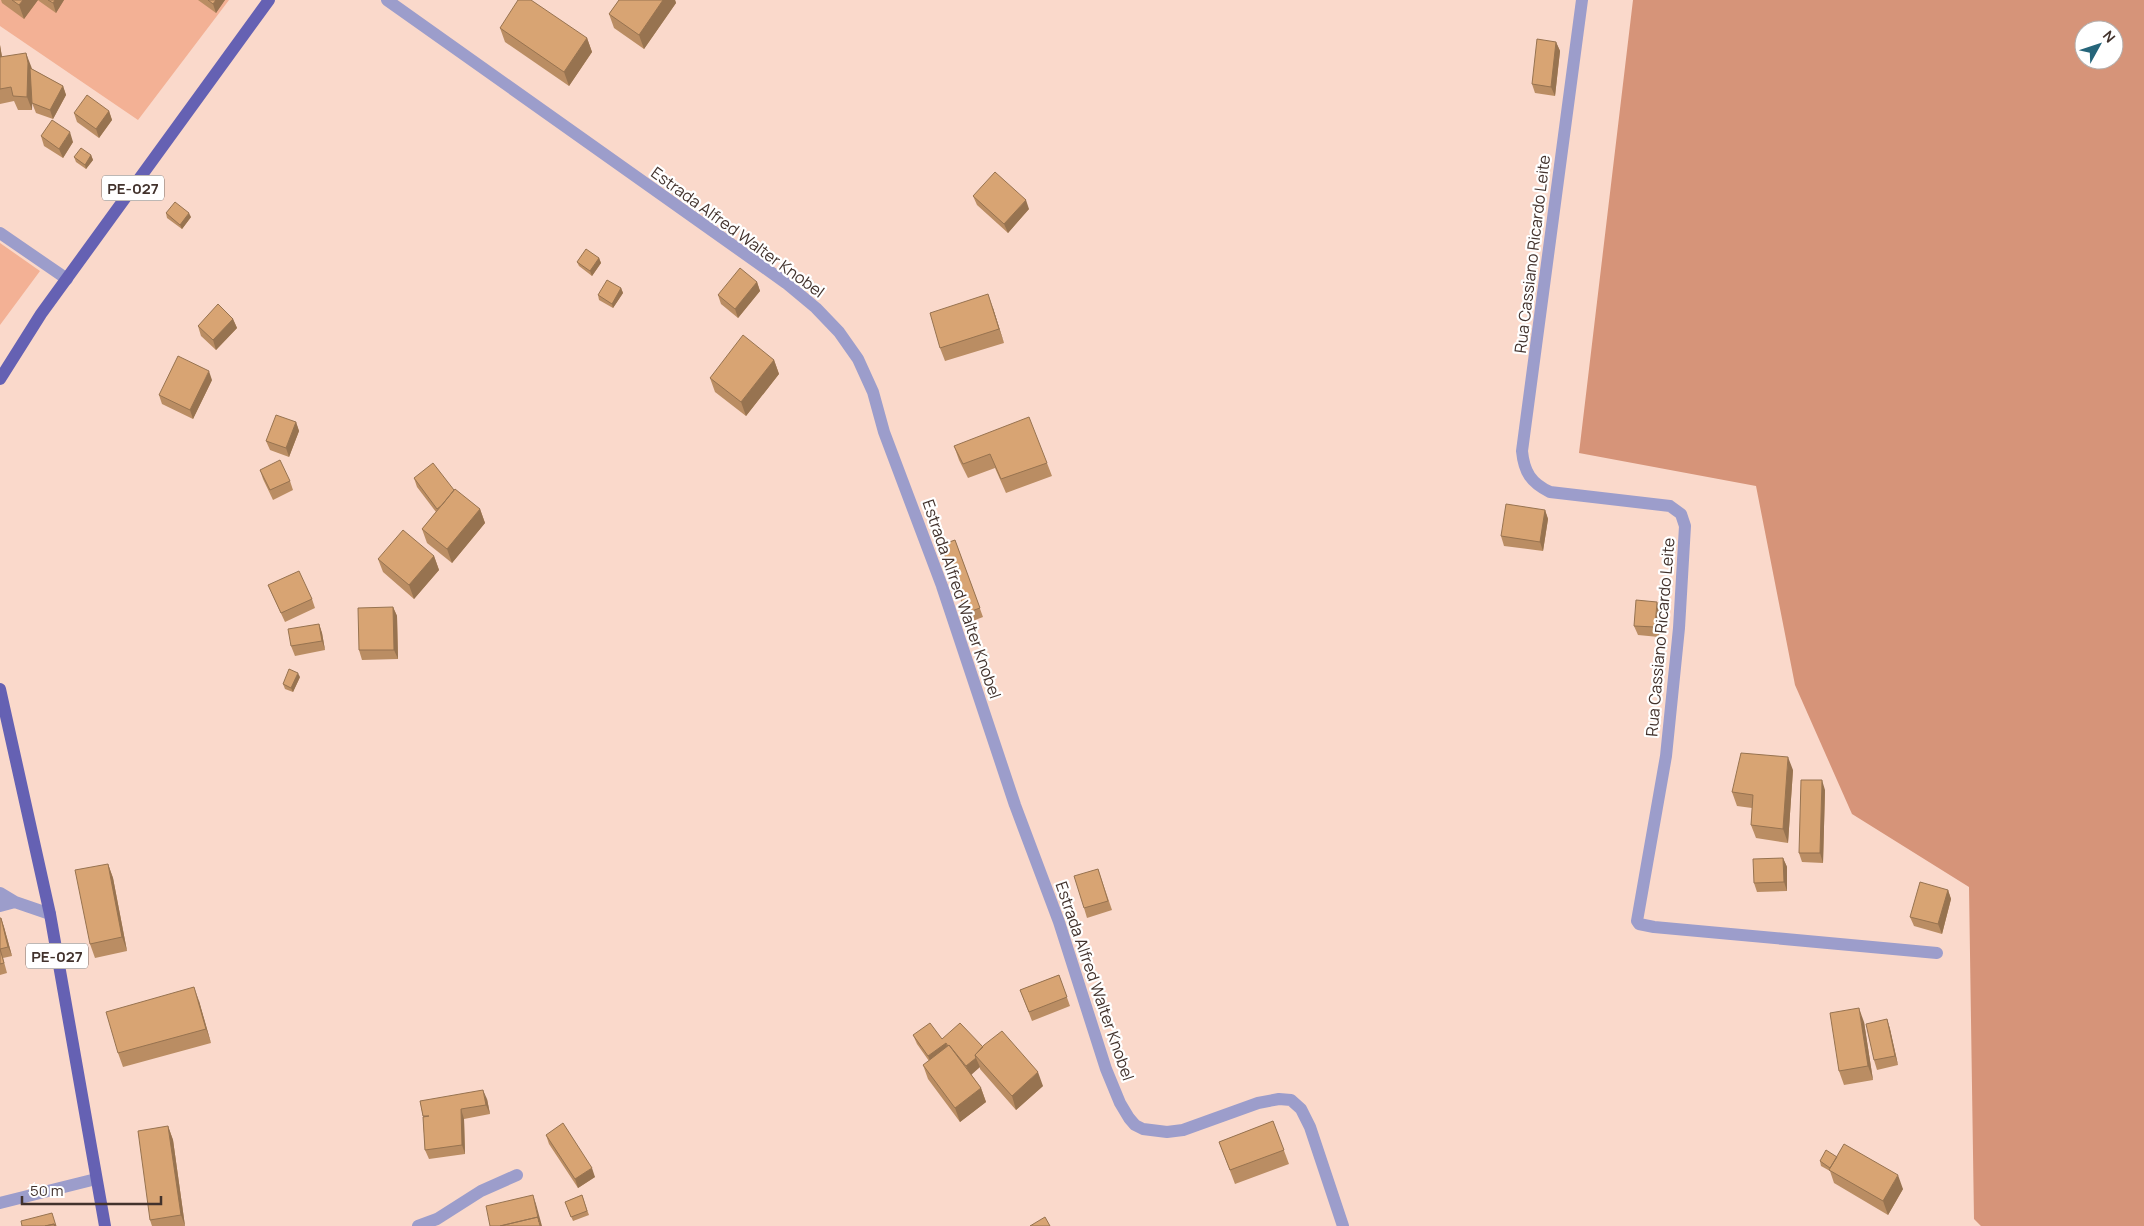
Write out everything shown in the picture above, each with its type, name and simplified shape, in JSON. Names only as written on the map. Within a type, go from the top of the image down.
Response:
[{"type":"main road","name":"PE-027","points":[[0,379],[41,314],[269,0]]},
{"type":"main road","name":"PE-027","points":[[0,689],[50,914],[105,1226]]},
{"type":"street","name":"Estrada Alfred Walter Knobel","points":[[387,0],[786,283],[816,308],[839,332],[858,359],[873,392],[884,432],[942,586],[1016,805],[1058,922],[1106,1069],[1120,1103],[1135,1125],[1143,1129],[1168,1132],[1183,1130],[1258,1103],[1279,1098],[1291,1100],[1301,1109],[1310,1127],[1343,1226]]},
{"type":"street","name":"Rua Cassiano Ricardo Leite","points":[[1582,0],[1522,451],[1524,466],[1530,478],[1550,492],[1670,506],[1681,514],[1685,526],[1679,628],[1666,756],[1637,921],[1640,924],[1654,927],[1936,953]]},
{"type":"street","points":[[0,233],[67,279]]},
{"type":"street","points":[[0,893],[15,902],[50,914]]},
{"type":"street","points":[[0,906],[15,902]]},
{"type":"street","points":[[418,1226],[437,1219],[481,1191],[517,1175]]},
{"type":"street","points":[[0,1202],[96,1179]]},
{"type":"shaded area","points":[[0,0],[229,0],[138,120],[0,26]]},
{"type":"shaded area","points":[[1633,0],[2144,0],[2144,1226],[1981,1226],[1974,1219],[1969,887],[1852,814],[1795,685],[1756,486],[1579,453]]},
{"type":"shaded area","points":[[0,243],[40,271],[0,325]]},
{"type":"building","points":[[12,0],[23,0],[19,5]]},
{"type":"building","points":[[208,0],[216,0],[213,4]]},
{"type":"building","points":[[518,0],[531,0],[587,38],[564,72],[500,28]]},
{"type":"building","points":[[619,0],[663,0],[639,35],[609,14]]},
{"type":"building","points":[[1537,39],[1556,42],[1551,87],[1532,84]]},
{"type":"building","points":[[26,53],[28,63],[27,97],[13,96],[11,87],[0,89],[0,57]]},
{"type":"building","points":[[30,68],[63,86],[50,110],[32,103]]},
{"type":"building","points":[[87,95],[109,111],[96,129],[74,113]]},
{"type":"building","points":[[52,120],[70,132],[59,149],[41,136]]},
{"type":"building","points":[[81,148],[91,155],[85,165],[74,157]]},
{"type":"building","points":[[995,172],[1026,200],[1004,224],[973,196]]},
{"type":"building","points":[[175,202],[189,213],[180,225],[166,213]]},
{"type":"building","points":[[586,249],[599,258],[590,271],[577,262]]},
{"type":"building","points":[[740,268],[757,282],[735,309],[718,295]]},
{"type":"building","points":[[607,280],[621,288],[612,304],[598,295]]},
{"type":"building","points":[[988,294],[999,329],[940,348],[930,313]]},
{"type":"building","points":[[218,304],[233,319],[213,340],[198,326]]},
{"type":"building","points":[[743,335],[774,360],[741,402],[710,378]]},
{"type":"building","points":[[178,356],[209,371],[190,410],[159,395]]},
{"type":"building","points":[[276,415],[296,422],[286,448],[266,441]]},
{"type":"building","points":[[1029,417],[1047,463],[1001,479],[990,454],[963,464],[954,446]]},
{"type":"building","points":[[280,460],[290,481],[270,490],[260,470]]},
{"type":"building","points":[[433,463],[454,490],[437,509],[414,478]]},
{"type":"building","points":[[455,489],[480,509],[447,549],[422,529]]},
{"type":"building","points":[[1506,504],[1545,510],[1540,542],[1501,536]]},
{"type":"building","points":[[403,530],[434,556],[409,585],[378,559]]},
{"type":"building","points":[[955,540],[980,608],[966,613],[941,545]]},
{"type":"building","points":[[299,571],[312,599],[281,613],[268,585]]},
{"type":"building","points":[[1636,600],[1657,602],[1655,627],[1634,626]]},
{"type":"building","points":[[393,607],[394,650],[359,650],[358,608]]},
{"type":"building","points":[[319,624],[322,641],[291,646],[288,629]]},
{"type":"building","points":[[289,669],[298,673],[291,688],[283,684]]},
{"type":"building","points":[[1741,753],[1788,757],[1783,829],[1751,825],[1753,795],[1732,792]]},
{"type":"building","points":[[1801,780],[1822,780],[1820,853],[1799,853]]},
{"type":"building","points":[[1783,858],[1784,882],[1754,883],[1753,859]]},
{"type":"building","points":[[108,864],[122,937],[90,944],[75,870]]},
{"type":"building","points":[[1098,869],[1108,901],[1084,908],[1074,876]]},
{"type":"building","points":[[1920,882],[1948,890],[1938,924],[1910,917]]},
{"type":"building","points":[[0,918],[8,947],[0,949]]},
{"type":"building","points":[[0,949],[4,963],[0,964]]},
{"type":"building","points":[[1059,975],[1067,997],[1029,1012],[1020,990]]},
{"type":"building","points":[[194,987],[206,1029],[118,1053],[106,1012]]},
{"type":"building","points":[[1859,1008],[1868,1066],[1839,1071],[1830,1013]]},
{"type":"building","points":[[1887,1019],[1895,1056],[1874,1060],[1866,1024]]},
{"type":"building","points":[[930,1023],[942,1039],[960,1023],[983,1047],[975,1055],[976,1058],[966,1066],[946,1043],[928,1056],[913,1035]]},
{"type":"building","points":[[1002,1031],[1038,1072],[1012,1096],[975,1055]]},
{"type":"building","points":[[949,1045],[981,1088],[955,1108],[923,1065]]},
{"type":"building","points":[[483,1090],[486,1105],[461,1109],[462,1145],[425,1150],[423,1117],[429,1116],[423,1116],[420,1101]]},
{"type":"building","points":[[1273,1121],[1284,1150],[1230,1170],[1219,1142]]},
{"type":"building","points":[[563,1123],[592,1168],[575,1179],[546,1135]]},
{"type":"building","points":[[168,1126],[181,1215],[150,1220],[138,1131]]},
{"type":"building","points":[[1844,1144],[1898,1175],[1883,1201],[1829,1170]]},
{"type":"building","points":[[1826,1150],[1837,1157],[1830,1168],[1820,1161]]},
{"type":"building","points":[[533,1195],[538,1217],[500,1226],[490,1226],[486,1206]]},
{"type":"building","points":[[582,1195],[587,1211],[571,1217],[565,1202]]},
{"type":"building","points":[[52,1213],[56,1226],[54,1224],[22,1226],[21,1221]]},
{"type":"building","points":[[538,1217],[540,1226],[500,1226]]},
{"type":"building","points":[[1045,1217],[1050,1226],[1030,1226]]}]
